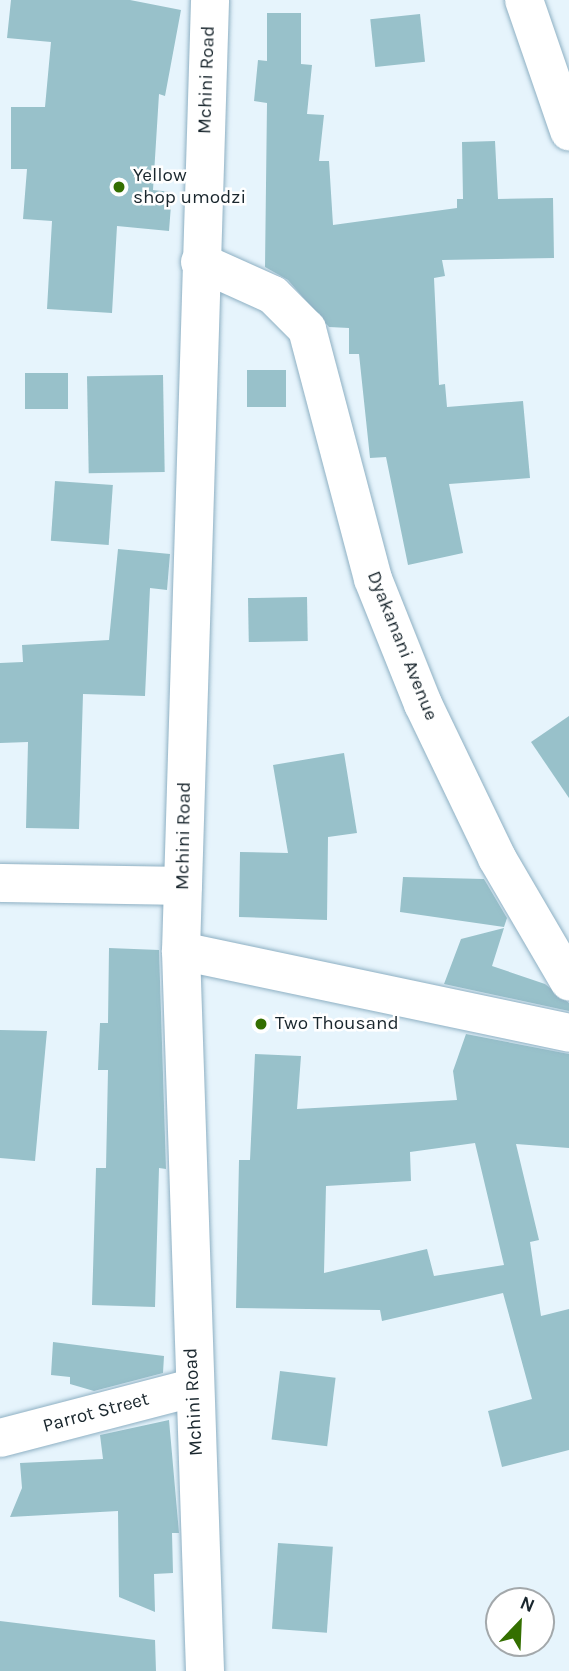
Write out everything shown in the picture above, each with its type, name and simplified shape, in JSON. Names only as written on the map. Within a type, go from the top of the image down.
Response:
[{"type":"street","name":"Mchini Road","points":[[205,1671],[192,1388],[181,951],[210,0]]},
{"type":"street","points":[[524,0],[569,131]]},
{"type":"street","name":"Dyakanani Avenue","points":[[200,262],[273,295],[307,329],[373,579],[418,692],[497,858],[569,981]]},
{"type":"street","points":[[0,883],[183,886]]},
{"type":"street","points":[[181,951],[569,1033]]},
{"type":"street","name":"Parrot Street","points":[[0,1438],[192,1388]]},
{"type":"building","points":[[11,0],[130,0],[181,10],[165,96],[159,94],[153,190],[172,192],[169,231],[117,226],[112,313],[47,309],[52,221],[23,219],[27,169],[11,169],[11,107],[45,107],[51,42],[7,38]]},
{"type":"building","points":[[267,13],[301,13],[301,64],[312,65],[307,114],[324,115],[319,161],[329,161],[333,225],[457,208],[457,199],[463,199],[462,142],[495,141],[498,199],[553,198],[554,258],[442,260],[445,276],[434,278],[439,385],[445,384],[447,407],[523,401],[530,478],[449,484],[463,553],[408,565],[386,457],[370,458],[359,354],[349,354],[349,328],[329,327],[288,280],[265,267],[267,103],[254,101],[258,60],[267,61]]},
{"type":"building","points":[[420,14],[425,62],[375,67],[370,19]]},
{"type":"building","points":[[247,370],[286,370],[286,407],[247,407]]},
{"type":"building","points":[[25,373],[68,373],[68,409],[25,409]]},
{"type":"building","points":[[163,375],[165,472],[89,473],[87,376]]},
{"type":"building","points":[[55,481],[113,485],[109,545],[51,541]]},
{"type":"building","points":[[118,549],[170,554],[167,590],[150,588],[145,696],[83,694],[79,829],[26,828],[28,742],[0,743],[0,663],[23,662],[22,645],[109,640]]},
{"type":"building","points":[[307,597],[308,641],[249,642],[248,598]]},
{"type":"building","points":[[569,716],[569,798],[531,742]]},
{"type":"building","points":[[344,753],[357,833],[328,837],[327,920],[239,917],[240,852],[288,853],[273,765]]},
{"type":"building","points":[[403,877],[484,879],[507,918],[504,927],[400,912]]},
{"type":"building","points":[[504,928],[492,966],[545,984],[569,1003],[569,1011],[444,984],[461,939]]},
{"type":"building","points":[[109,948],[159,950],[166,1169],[159,1168],[155,1307],[92,1305],[96,1168],[106,1168],[108,1070],[98,1070],[100,1023],[108,1023]]},
{"type":"building","points":[[0,1030],[47,1031],[35,1161],[0,1158]]},
{"type":"building","points":[[466,1034],[569,1054],[569,1148],[516,1144],[539,1240],[530,1242],[541,1316],[569,1309],[569,1450],[502,1467],[488,1411],[532,1399],[503,1293],[382,1321],[380,1310],[236,1308],[239,1160],[250,1160],[255,1054],[301,1056],[297,1109],[457,1100],[453,1071]],"holes":[[[475,1143],[504,1265],[434,1276],[427,1249],[324,1273],[326,1186],[411,1181],[410,1152]]]},
{"type":"building","points":[[53,1342],[164,1356],[163,1373],[94,1391],[70,1384],[70,1377],[51,1375]]},
{"type":"building","points":[[280,1371],[336,1378],[327,1446],[272,1439]]},
{"type":"building","points":[[169,1420],[179,1533],[172,1533],[173,1573],[154,1574],[155,1612],[119,1597],[118,1511],[10,1517],[22,1488],[20,1463],[103,1459],[100,1435]]},
{"type":"building","points":[[278,1543],[333,1547],[327,1633],[272,1629]]},
{"type":"building","points":[[0,1621],[155,1640],[156,1671],[0,1671]]},
{"type":"place","name":"Yellow shop umodzi","points":[[119,187]]},
{"type":"place","name":"Two Thousand","points":[[261,1024]]}]
